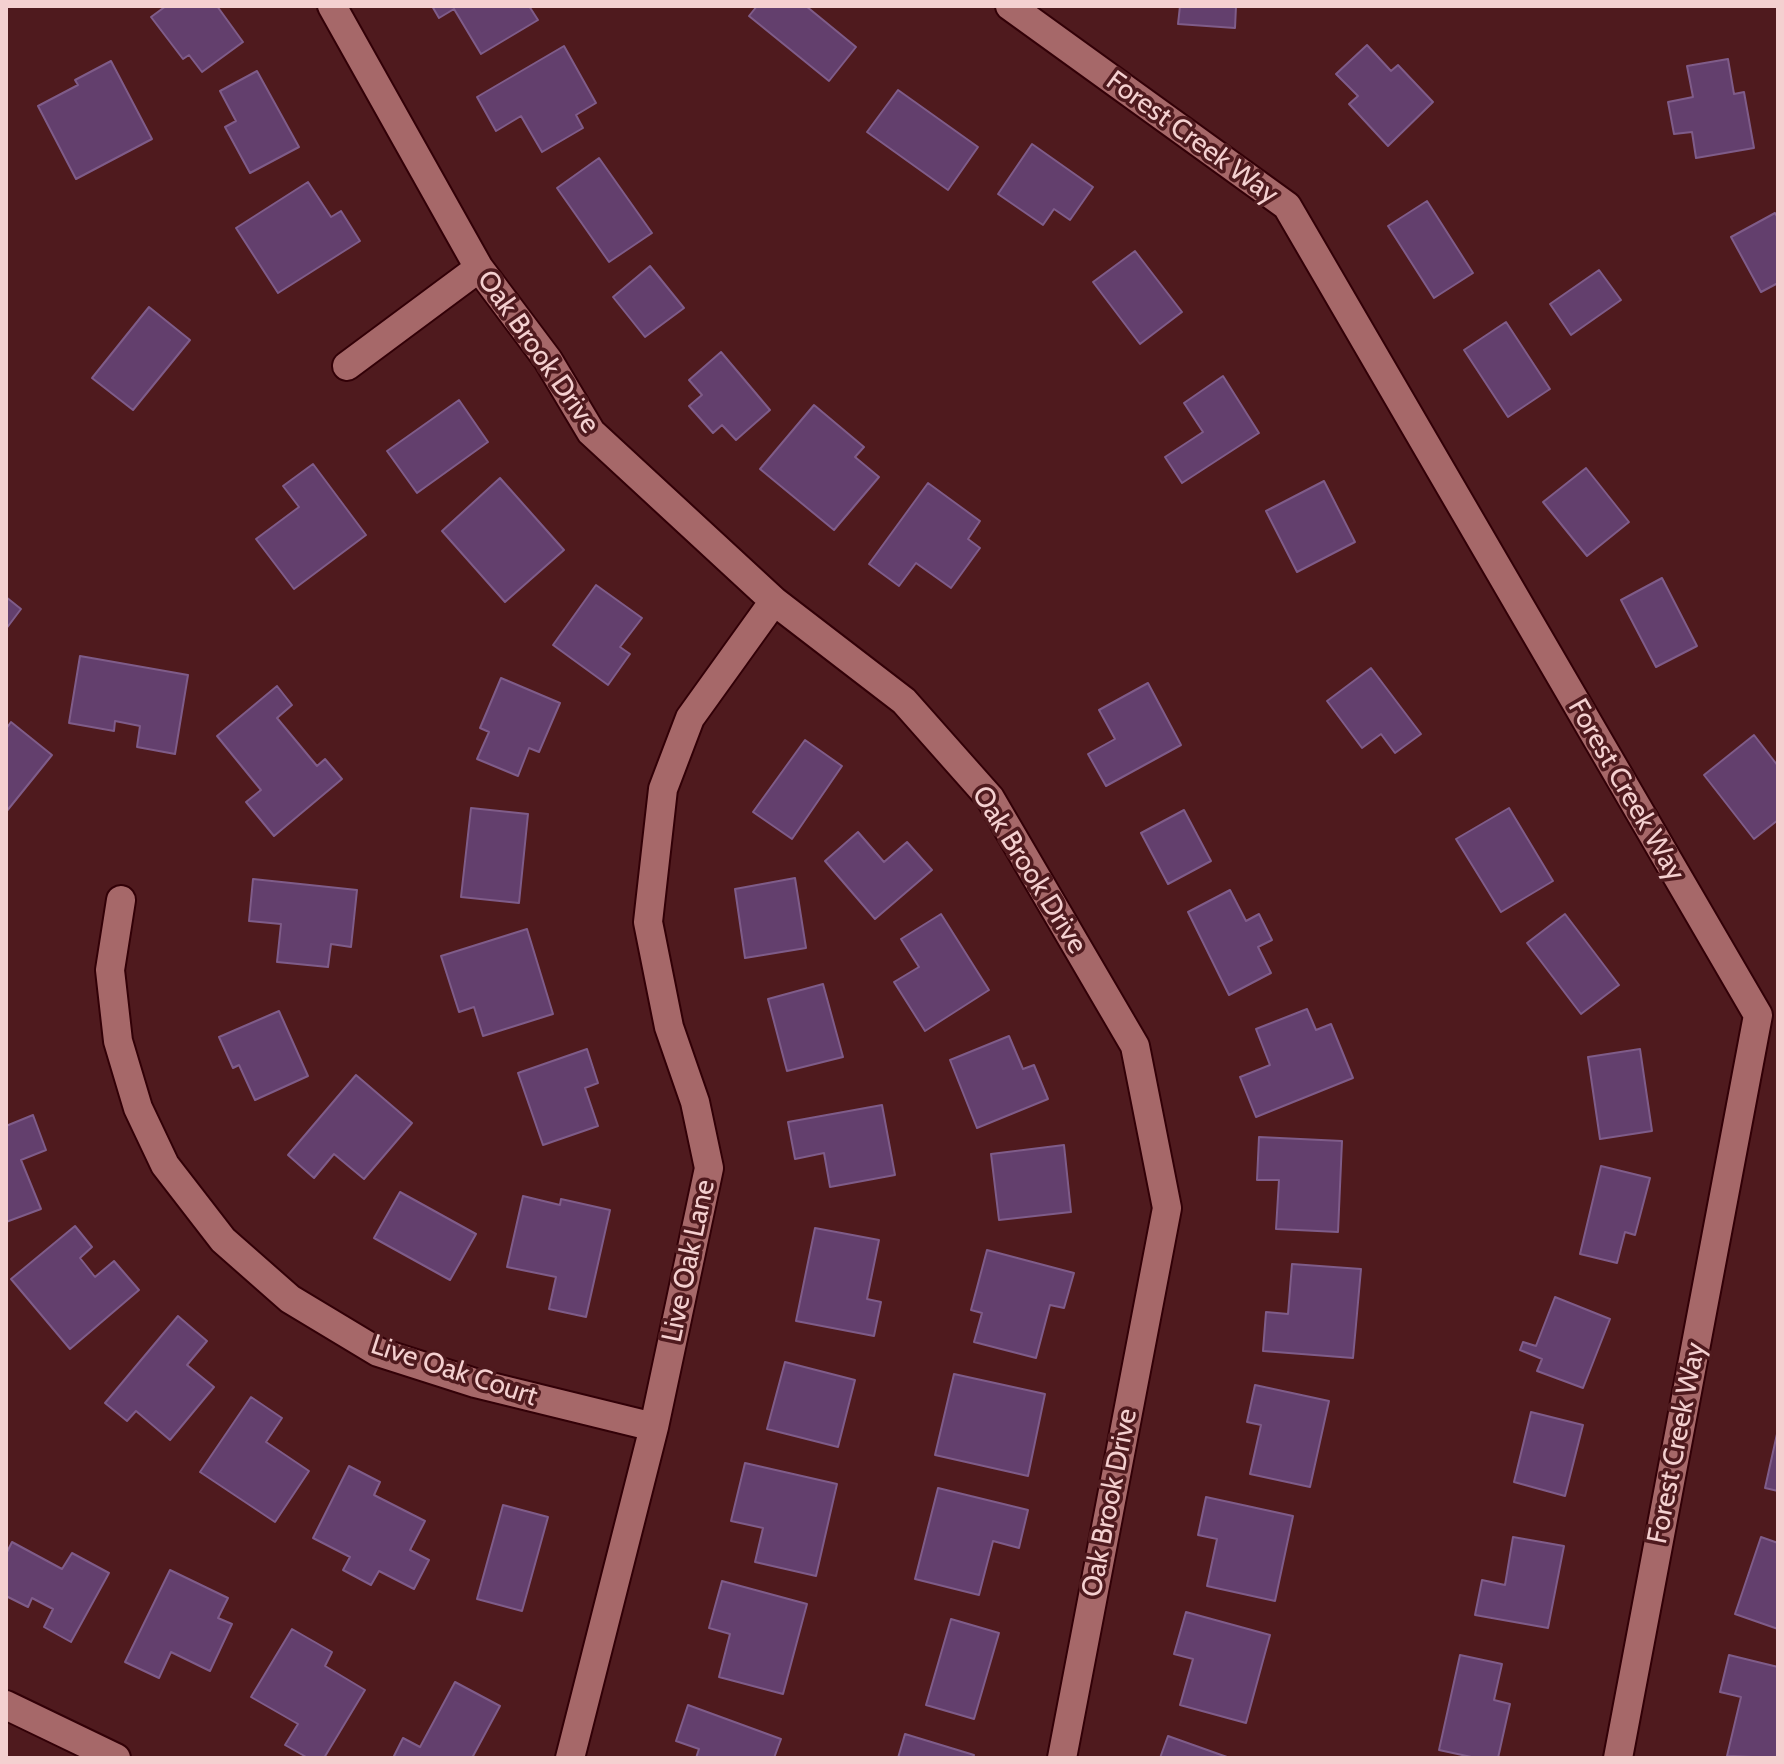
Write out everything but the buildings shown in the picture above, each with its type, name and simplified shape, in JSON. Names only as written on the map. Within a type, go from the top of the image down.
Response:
[{"type":"street","name":"Oak Brook Drive","points":[[332,6],[479,268],[548,360],[591,432],[774,601],[904,701],[990,798],[1135,1046],[1167,1208],[1062,1758]]},
{"type":"street","name":"Forest Creek Way","points":[[1026,10],[1287,206],[1758,1015],[1618,1758]]},
{"type":"street","points":[[347,366],[479,268]]},
{"type":"street","name":"Live Oak Lane","points":[[570,1758],[654,1427],[709,1168],[695,1102],[669,1027],[648,922],[663,789],[690,718],[774,601]]},
{"type":"street","name":"Live Oak Court","points":[[121,900],[110,970],[118,1041],[134,1095],[165,1165],[223,1240],[290,1299],[378,1352],[475,1383],[654,1427]]},
{"type":"street","points":[[6,1705],[116,1758]]}]
